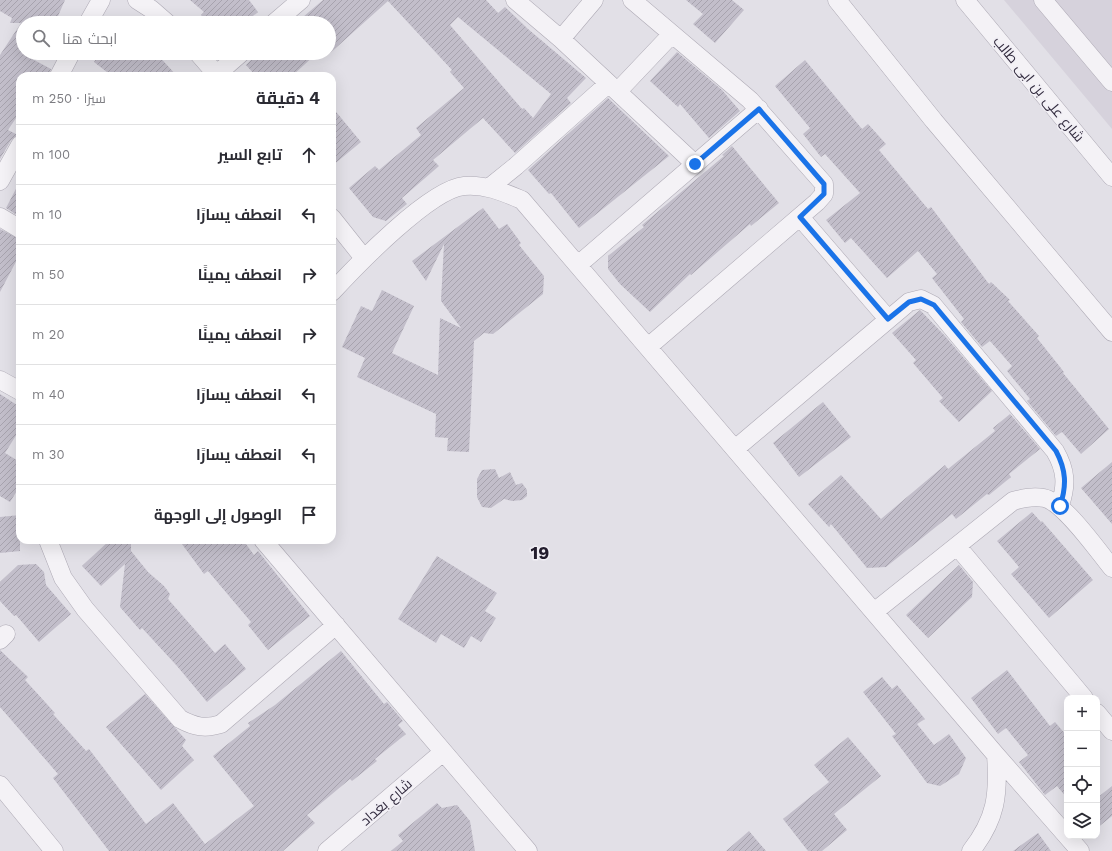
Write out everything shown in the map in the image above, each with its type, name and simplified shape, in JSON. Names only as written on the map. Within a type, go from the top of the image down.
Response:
[{"type":"street","points":[[92,16],[101,0]]},
{"type":"street","points":[[137,0],[159,16]]},
{"type":"street","points":[[282,16],[301,0]]},
{"type":"street","points":[[514,0],[561,39],[695,164]]},
{"type":"street","points":[[561,39],[594,0]]},
{"type":"street","points":[[632,0],[759,109],[824,184],[824,194],[800,217],[648,347]]},
{"type":"street","points":[[837,0],[940,127],[1112,332]]},
{"type":"street","name":"شارع على بن ابى طالب","points":[[966,0],[1112,177]]},
{"type":"street","points":[[1043,0],[1112,82]]},
{"type":"street","points":[[490,187],[613,87],[672,34]]},
{"type":"street","points":[[60,72],[67,60]]},
{"type":"street","points":[[204,60],[215,72]]},
{"type":"street","points":[[221,72],[234,60]]},
{"type":"street","points":[[578,265],[759,109]]},
{"type":"street","points":[[0,181],[16,152]]},
{"type":"street","points":[[336,288],[363,258],[439,194],[463,186],[490,187],[522,200],[1064,833]]},
{"type":"street","points":[[0,217],[16,227]]},
{"type":"street","points":[[800,217],[888,319]]},
{"type":"street","points":[[336,223],[363,258]]},
{"type":"street","points":[[735,449],[909,302],[921,299],[934,305],[1056,451],[1062,464],[1065,478],[1064,492],[1060,506]]},
{"type":"street","points":[[0,380],[16,389]]},
{"type":"street","points":[[874,612],[1014,501],[1029,497],[1045,498],[1060,506],[1112,568]]},
{"type":"street","points":[[50,544],[63,578],[85,609],[180,719],[193,726],[207,728],[221,724],[336,625]]},
{"type":"street","points":[[266,544],[528,851]]},
{"type":"street","points":[[957,546],[1081,695]]},
{"type":"street","points":[[1100,717],[1112,731]]},
{"type":"street","name":"شارع بغداد","points":[[327,851],[443,752]]},
{"type":"street","points":[[971,851],[983,836],[994,810],[998,783],[996,755]]},
{"type":"street","points":[[0,785],[54,851]]},
{"type":"street","points":[[1070,839],[1080,851]]},
{"type":"shaded area","points":[[1004,0],[1112,0],[1112,129]]},
{"type":"building","points":[[0,0],[65,0],[58,16],[16,16],[16,23],[10,23],[12,18],[0,11]]},
{"type":"building","points":[[190,0],[249,0],[258,12],[253,16],[202,16],[204,12]]},
{"type":"building","points":[[323,0],[486,0],[498,13],[505,7],[528,29],[586,78],[567,98],[571,103],[515,153],[483,118],[433,160],[439,166],[402,198],[407,204],[386,221],[373,217],[349,188],[375,166],[379,170],[421,135],[416,128],[464,88],[450,72],[452,70],[388,1],[336,48],[336,16],[304,16]],"holes":[[[458,17],[551,94],[533,118],[524,108],[522,109],[450,25]]]},
{"type":"building","points":[[686,0],[732,0],[744,10],[715,43],[693,24],[703,14]]},
{"type":"building","points":[[16,31],[16,60],[34,60],[51,69],[50,72],[16,72],[16,118],[8,130],[16,134],[16,136],[11,140],[0,159],[0,55]]},
{"type":"building","points":[[677,52],[722,90],[740,111],[709,138],[680,104],[678,107],[650,81]]},
{"type":"building","points":[[95,60],[162,60],[173,72],[107,72],[94,62]]},
{"type":"building","points":[[251,60],[309,60],[296,72],[252,72],[246,65]]},
{"type":"building","points":[[805,60],[862,129],[868,124],[886,144],[879,150],[928,209],[931,207],[989,284],[991,282],[1010,300],[1008,301],[1039,336],[1037,338],[1064,372],[1063,373],[1109,429],[1081,454],[1062,432],[1056,436],[1027,401],[1030,399],[1007,371],[1012,366],[990,341],[982,347],[961,322],[964,319],[932,278],[937,274],[918,251],[887,278],[851,238],[845,243],[826,220],[860,193],[825,154],[821,157],[803,134],[810,128],[775,86]]},
{"type":"building","points":[[608,98],[669,156],[579,228],[551,193],[549,194],[528,170]]},
{"type":"building","points":[[336,112],[361,142],[336,163]]},
{"type":"building","points":[[732,146],[779,203],[751,226],[750,224],[691,275],[690,274],[650,312],[620,284],[608,269],[608,256],[644,227],[642,225],[724,156],[722,155]]},
{"type":"building","points":[[16,189],[16,214],[6,208]]},
{"type":"building","points":[[483,208],[499,229],[507,224],[521,243],[519,245],[544,276],[543,294],[493,334],[484,333],[474,341],[469,452],[447,451],[448,438],[435,437],[436,414],[357,377],[365,358],[342,347],[361,306],[372,311],[382,290],[414,306],[392,353],[438,375],[440,318],[461,328],[441,301],[444,244],[426,281],[412,261]]},
{"type":"building","points":[[0,229],[16,237],[16,262],[0,292]]},
{"type":"building","points":[[920,310],[945,336],[992,391],[959,422],[939,401],[943,398],[913,363],[916,360],[892,333]]},
{"type":"building","points":[[0,394],[16,404],[16,435],[5,453],[16,460],[16,492],[10,502],[0,496]]},
{"type":"building","points":[[823,402],[851,437],[799,477],[773,443]]},
{"type":"building","points":[[1010,414],[1040,449],[1009,474],[1011,477],[989,495],[987,494],[956,519],[952,514],[886,567],[867,568],[831,524],[829,527],[808,504],[841,475],[881,519],[945,465],[948,469],[995,431],[993,428]]},
{"type":"building","points":[[1112,462],[1112,524],[1081,488]]},
{"type":"building","points":[[495,469],[499,478],[510,472],[516,485],[522,483],[527,490],[527,496],[522,500],[512,501],[504,499],[491,508],[482,507],[477,497],[477,479],[482,470]]},
{"type":"building","points":[[1032,512],[1041,522],[1042,521],[1093,580],[1049,618],[1011,574],[1019,567],[997,541]]},
{"type":"building","points":[[16,515],[16,544],[20,544],[20,551],[0,553],[0,517]]},
{"type":"building","points":[[106,544],[131,544],[131,551],[148,572],[164,586],[170,594],[168,599],[215,653],[225,644],[246,669],[207,702],[177,666],[142,628],[140,630],[120,607],[125,564],[101,586],[82,566]]},
{"type":"building","points":[[182,544],[246,544],[254,555],[258,551],[310,616],[268,650],[248,625],[251,622],[208,571],[204,574]]},
{"type":"building","points":[[437,556],[497,593],[485,611],[496,618],[481,642],[471,636],[464,648],[441,634],[436,643],[398,619]]},
{"type":"building","points":[[36,564],[44,572],[46,585],[71,614],[39,642],[16,615],[14,616],[0,601],[0,582],[18,565]]},
{"type":"building","points":[[959,565],[973,582],[972,597],[928,638],[906,615]]},
{"type":"building","points":[[0,650],[28,677],[25,680],[55,713],[53,714],[86,751],[89,749],[146,824],[173,803],[205,844],[254,806],[213,756],[250,726],[248,723],[275,705],[341,651],[384,704],[387,702],[403,721],[398,725],[406,734],[375,759],[377,761],[352,781],[350,779],[307,815],[315,823],[283,851],[109,851],[53,778],[58,774],[0,707]]},
{"type":"building","points":[[1007,670],[1050,726],[1055,722],[1064,732],[1064,794],[1057,786],[1045,795],[1019,762],[1028,755],[1006,728],[998,734],[971,698]]},
{"type":"building","points":[[882,677],[892,689],[897,685],[925,719],[917,724],[934,745],[949,734],[966,758],[959,774],[940,786],[927,783],[892,736],[896,734],[863,692]]},
{"type":"building","points":[[145,694],[186,740],[182,746],[194,760],[161,790],[106,727]]},
{"type":"building","points":[[848,737],[881,776],[834,814],[847,830],[822,851],[808,851],[783,819],[829,782],[814,765]]},
{"type":"building","points":[[1112,786],[1112,816],[1100,826],[1100,803],[1100,796]]},
{"type":"building","points":[[437,803],[442,808],[457,805],[470,821],[475,851],[391,851],[403,841],[398,835]]},
{"type":"building","points":[[749,831],[766,851],[726,851]]},
{"type":"building","points":[[1038,833],[1051,851],[1013,851]]},
{"type":"district","name":"19","points":[[540,552]]},
{"type":"route","points":[[695,164],[759,109],[824,184],[824,194],[800,217],[888,319],[909,302],[921,299],[934,305],[1056,451],[1062,464],[1065,478],[1064,492],[1060,506]]}]
